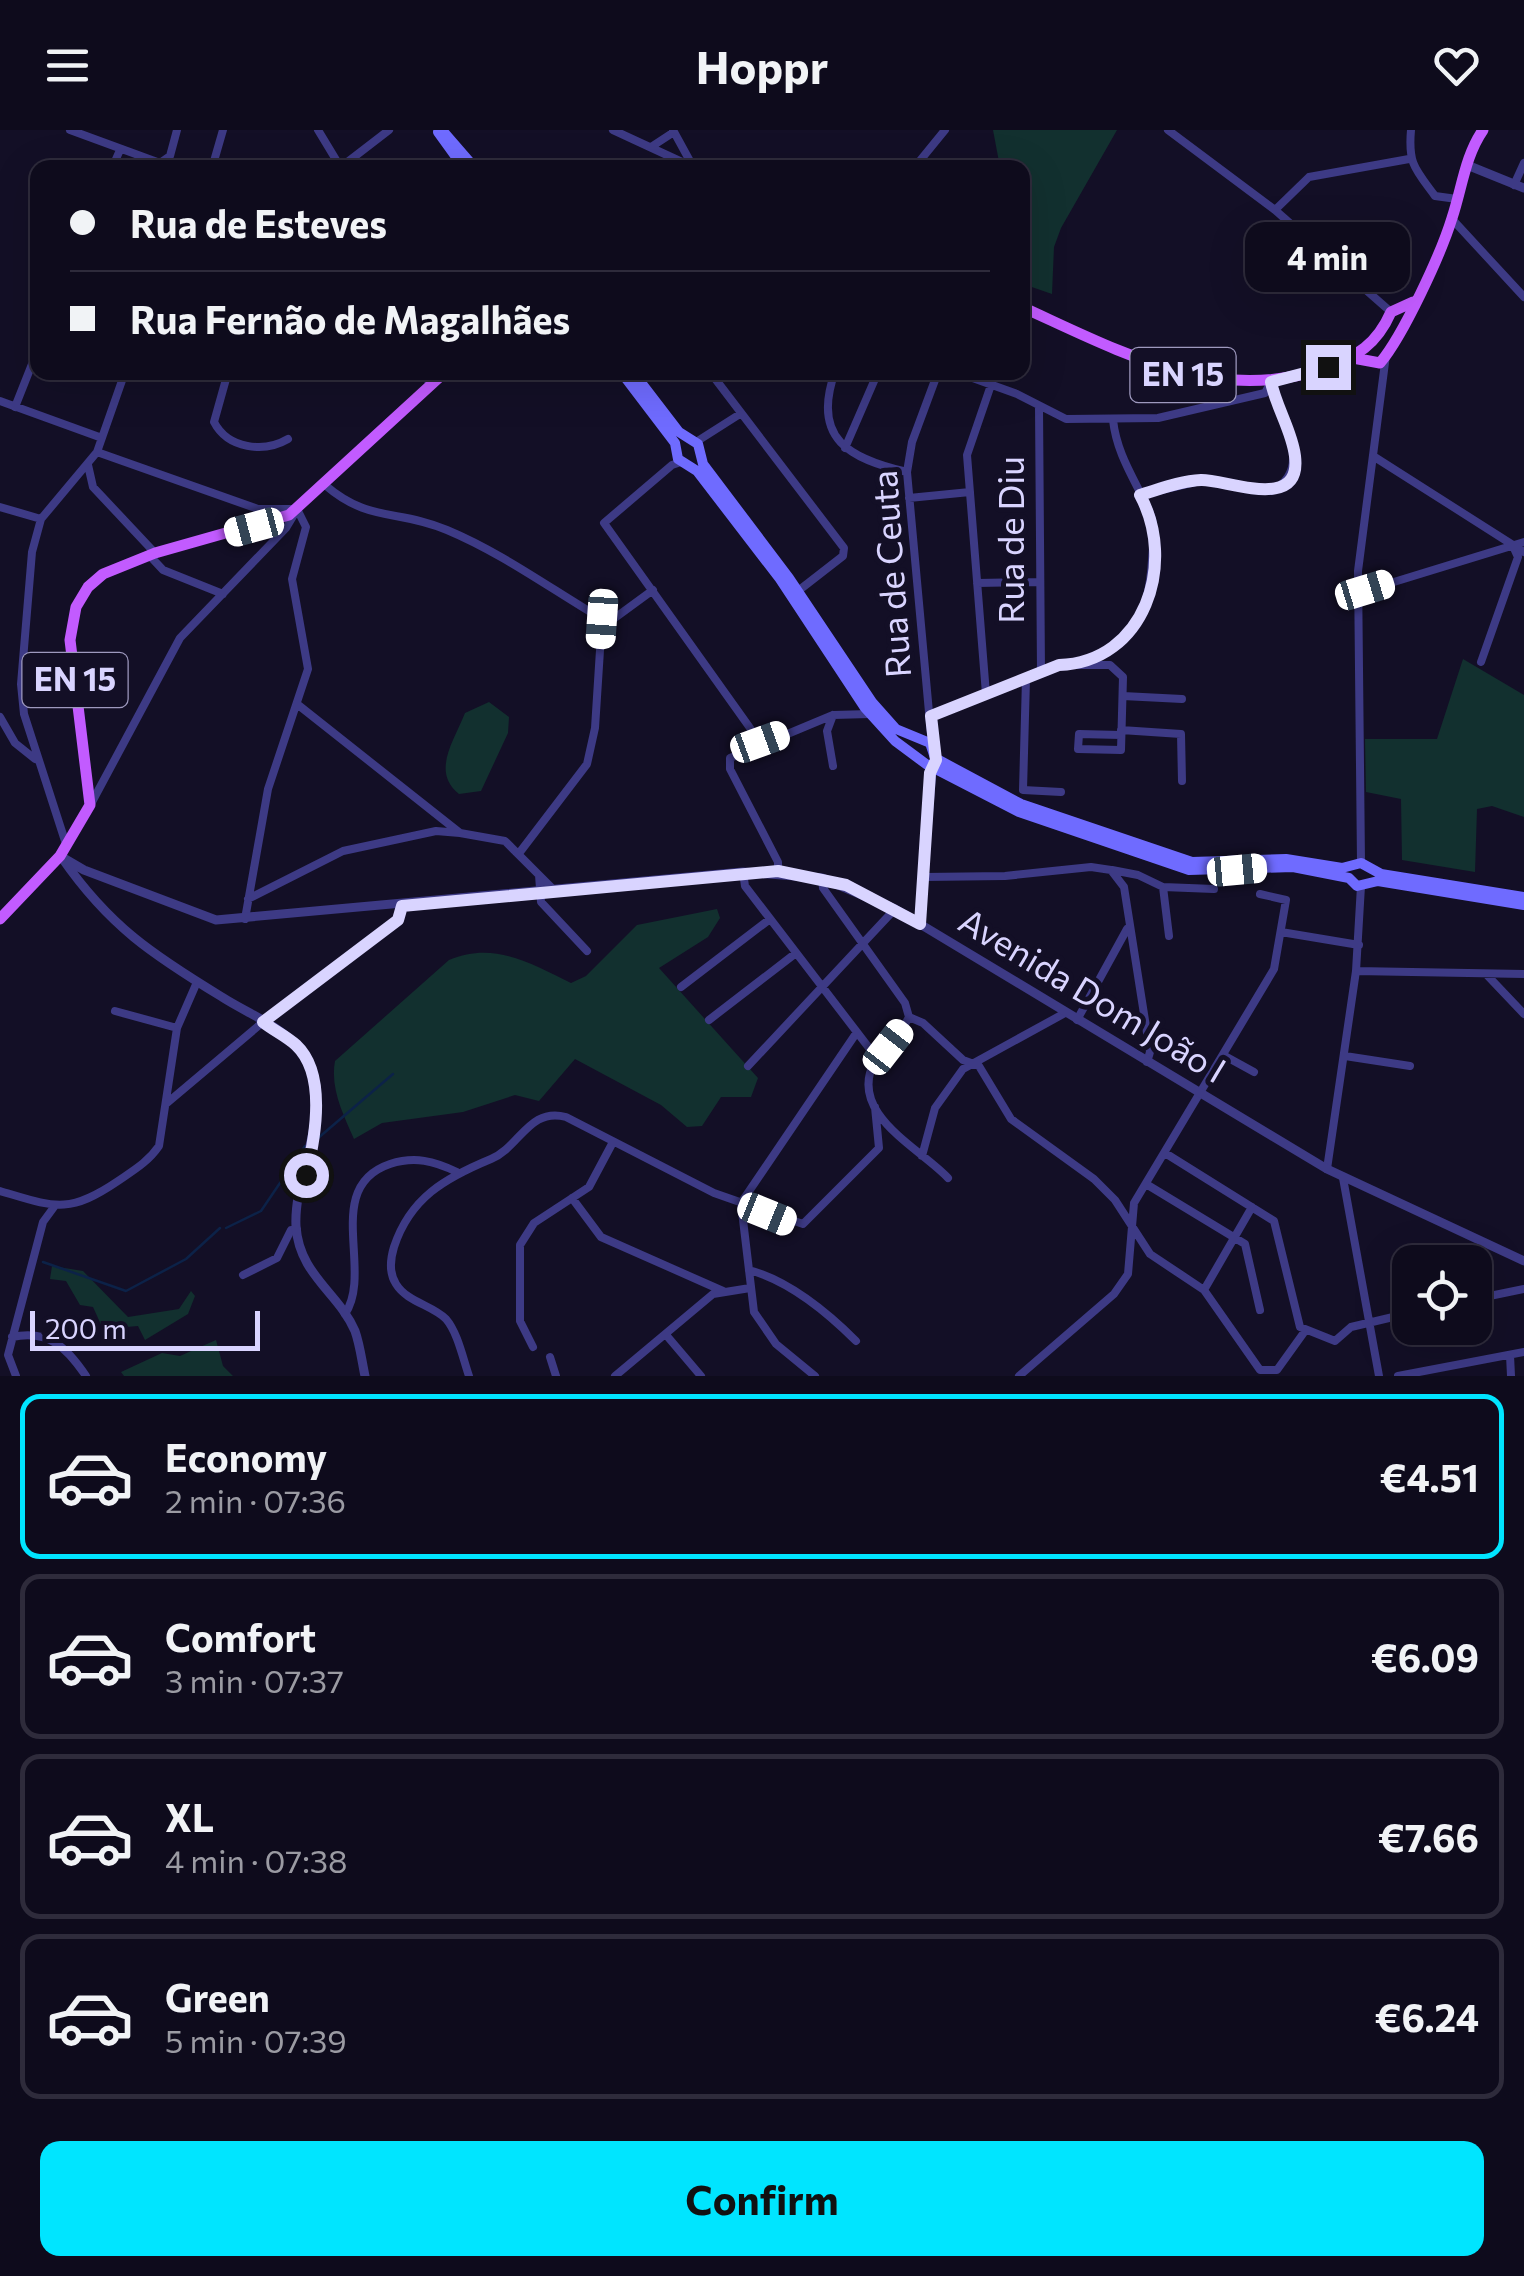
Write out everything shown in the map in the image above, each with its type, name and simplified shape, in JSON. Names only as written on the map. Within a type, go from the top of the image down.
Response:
[{"type":"main road","points":[[440,130],[460,160]]},
{"type":"main road","points":[[440,130],[460,160]]},
{"type":"main road","points":[[1364,358],[1386,355],[1408,320],[1412,302],[1452,219],[1467,165],[1483,130]]},
{"type":"main road","points":[[1364,358],[1394,311],[1412,302]]},
{"type":"main road","name":"EN 15","points":[[1030,310],[1185,375],[1234,383],[1271,382],[1364,358]]},
{"type":"main road","points":[[1394,311],[1408,320]]},
{"type":"main road","name":"EN 15","points":[[90,805],[70,640],[73,617],[88,588],[103,574],[152,554],[254,527],[297,509],[425,380]]},
{"type":"main road","points":[[626,380],[679,459],[780,579],[870,714],[894,741],[931,765],[1019,812],[1189,870],[1284,866],[1524,897]]},
{"type":"main road","points":[[640,380],[698,445],[703,464],[798,591],[872,702],[896,729],[928,741]]},
{"type":"main road","points":[[679,459],[698,445]]},
{"type":"main road","points":[[679,459],[698,445]]},
{"type":"main road","points":[[928,741],[920,745],[931,765]]},
{"type":"main road","points":[[0,919],[64,851],[90,805]]},
{"type":"main road","points":[[1359,875],[1524,905]]},
{"type":"street","points":[[70,130],[158,160]]},
{"type":"street","points":[[167,160],[177,130]]},
{"type":"street","points":[[214,160],[223,130]]},
{"type":"street","points":[[318,130],[337,160]]},
{"type":"street","points":[[350,160],[389,130]]},
{"type":"street","points":[[613,130],[678,160]]},
{"type":"street","points":[[920,160],[944,130]]},
{"type":"street","points":[[1168,130],[1275,210],[1394,311]]},
{"type":"street","points":[[1411,130],[1409,159],[1435,196],[1457,200]]},
{"type":"street","points":[[651,147],[673,131],[689,160]]},
{"type":"street","points":[[116,160],[120,150]]},
{"type":"street","points":[[1275,210],[1309,177],[1409,159]]},
{"type":"street","points":[[1467,165],[1519,187],[1524,163]]},
{"type":"street","points":[[1452,219],[1524,297]]},
{"type":"street","points":[[1327,1169],[1359,945],[1358,593],[1386,355]]},
{"type":"street","points":[[1364,358],[1383,379]]},
{"type":"street","points":[[16,406],[30,370]]},
{"type":"street","points":[[122,380],[97,452],[41,519],[32,552],[21,684],[30,737],[64,851],[105,914],[143,949],[298,1046],[313,1079],[313,1145],[296,1230],[319,1286],[355,1332],[365,1376]]},
{"type":"street","points":[[226,380],[214,422],[228,438],[271,449],[288,439]]},
{"type":"street","points":[[716,380],[844,548],[843,556],[798,591]]},
{"type":"street","points":[[834,380],[828,418],[845,448],[865,462],[907,472]]},
{"type":"street","points":[[845,448],[875,380]]},
{"type":"street","name":"Rua de Ceuta","points":[[928,741],[931,716],[907,472],[912,442],[935,380]]},
{"type":"street","points":[[979,380],[1066,420],[1158,418],[1265,393],[1271,382]]},
{"type":"street","points":[[1140,495],[1204,480],[1271,491],[1284,483],[1294,467],[1295,454],[1271,382]]},
{"type":"street","points":[[986,694],[968,447],[991,384]]},
{"type":"street","points":[[0,401],[102,438]]},
{"type":"street","name":"Rua de Diu","points":[[1038,407],[1041,672]]},
{"type":"street","points":[[698,445],[740,414]]},
{"type":"street","points":[[931,716],[1041,672],[1080,664],[1111,648],[1143,616],[1150,595],[1154,526],[1116,443],[1112,420]]},
{"type":"street","points":[[97,452],[258,509],[297,509]]},
{"type":"street","points":[[1373,456],[1524,552]]},
{"type":"street","points":[[679,459],[606,516],[607,530],[760,742]]},
{"type":"street","points":[[88,465],[94,488],[163,570],[223,594]]},
{"type":"street","points":[[326,484],[349,505],[421,521],[475,543],[602,619],[612,620],[653,590]]},
{"type":"street","points":[[910,498],[970,492]]},
{"type":"street","points":[[244,920],[268,789],[308,670],[292,579],[313,496]]},
{"type":"street","points":[[0,507],[41,519]]},
{"type":"street","points":[[254,527],[258,509]]},
{"type":"street","points":[[297,509],[306,527]]},
{"type":"street","points":[[90,805],[164,663],[286,528],[297,509]]},
{"type":"street","points":[[1358,593],[1524,542]]},
{"type":"street","points":[[1482,662],[1518,557],[1514,546]]},
{"type":"street","points":[[977,582],[1040,582]]},
{"type":"street","points":[[520,852],[588,764],[595,728],[602,619]]},
{"type":"street","points":[[1080,664],[1119,670],[1124,696],[1121,733],[1121,750],[1078,749],[1079,734],[1121,733],[1181,734],[1182,781]]},
{"type":"street","points":[[1026,679],[1024,790],[1060,792]]},
{"type":"street","points":[[1124,696],[1182,699]]},
{"type":"street","points":[[297,704],[437,810],[460,833]]},
{"type":"street","points":[[778,871],[778,862],[729,764],[734,754],[833,715],[870,714]]},
{"type":"street","points":[[833,715],[828,731],[833,766]]},
{"type":"street","points":[[0,717],[16,743],[37,760]]},
{"type":"street","points":[[16,743],[30,737]]},
{"type":"street","points":[[920,924],[931,765]]},
{"type":"street","points":[[248,899],[343,852],[436,830],[506,842],[556,891]]},
{"type":"street","name":"Avenida Dom João I","points":[[64,851],[84,870],[216,920],[743,872],[778,871],[822,878],[896,909],[1343,1178],[1524,1261]]},
{"type":"street","points":[[924,877],[1004,876],[1091,867],[1138,875],[1163,886],[1214,889]]},
{"type":"street","points":[[1111,870],[1124,886],[1150,1052],[1147,1062]]},
{"type":"street","points":[[743,872],[745,886],[876,1058]]},
{"type":"street","points":[[539,874],[541,902],[587,951]]},
{"type":"street","points":[[1124,886],[1138,875]]},
{"type":"street","points":[[822,878],[823,888],[905,1003],[908,1017]]},
{"type":"street","points":[[1163,886],[1168,936]]},
{"type":"street","points":[[1019,1376],[1120,1286],[1133,1260],[1130,1228],[1134,1202],[1274,969],[1286,900],[1260,894]]},
{"type":"street","points":[[167,1104],[263,1022],[398,920],[402,906]]},
{"type":"street","points":[[748,1066],[896,909]]},
{"type":"street","points":[[680,987],[770,920]]},
{"type":"street","points":[[1077,1020],[1128,929]]},
{"type":"street","points":[[1281,932],[1359,945]]},
{"type":"street","points":[[708,1020],[796,953]]},
{"type":"street","points":[[1115,954],[1127,954],[1134,962]]},
{"type":"street","points":[[1356,970],[1524,974]]},
{"type":"street","points":[[1484,973],[1524,1014]]},
{"type":"street","points":[[0,1191],[54,1207],[89,1200],[150,1159],[159,1146],[177,1028],[197,982]]},
{"type":"street","points":[[114,1011],[177,1028]]},
{"type":"street","points":[[922,1156],[935,1108],[971,1064],[1066,1013]]},
{"type":"street","points":[[468,1376],[448,1321],[403,1293],[390,1271],[402,1221],[424,1196],[457,1172],[497,1157],[536,1119],[552,1114],[741,1203],[793,1224],[811,1220],[879,1148],[874,1107],[867,1091],[876,1058],[908,1017]]},
{"type":"street","points":[[908,1017],[923,1023],[971,1064],[979,1066],[1011,1118],[1094,1179],[1116,1200],[1130,1228],[1150,1254],[1204,1290],[1260,1370],[1277,1370],[1305,1332]]},
{"type":"street","points":[[815,1376],[766,1332],[754,1312],[741,1203],[856,1032]]},
{"type":"street","points":[[1223,1055],[1254,1072]]},
{"type":"street","points":[[1345,1056],[1410,1066]]},
{"type":"street","points":[[874,1107],[948,1178]]},
{"type":"street","points":[[534,1346],[520,1321],[520,1246],[534,1223],[589,1187],[612,1142]]},
{"type":"street","points":[[1165,1153],[1274,1221],[1300,1327],[1305,1332],[1335,1341],[1351,1327],[1392,1317]]},
{"type":"street","points":[[344,1314],[356,1298],[351,1224],[354,1203],[365,1182],[382,1166],[404,1159],[438,1162],[457,1172]]},
{"type":"street","points":[[1343,1178],[1379,1376]]},
{"type":"street","points":[[1146,1184],[1245,1244],[1260,1310]]},
{"type":"street","points":[[572,1198],[601,1237],[723,1290],[750,1288]]},
{"type":"street","points":[[38,1202],[42,1222]]},
{"type":"street","points":[[16,1376],[8,1355],[42,1222],[54,1207]]},
{"type":"street","points":[[1204,1290],[1252,1207]]},
{"type":"street","points":[[243,1275],[277,1258],[292,1230],[296,1230]]},
{"type":"street","points":[[750,1270],[766,1274],[828,1312],[856,1341]]},
{"type":"street","points":[[1492,1296],[1524,1289]]},
{"type":"street","points":[[615,1376],[723,1290]]},
{"type":"street","points":[[18,1318],[30,1334]]},
{"type":"street","points":[[12,1338],[30,1334],[66,1347],[86,1376]]},
{"type":"street","points":[[667,1336],[701,1376]]},
{"type":"street","points":[[1398,1376],[1444,1372],[1524,1352]]},
{"type":"street","points":[[1510,1355],[1511,1376]]},
{"type":"street","points":[[550,1357],[556,1376]]},
{"type":"green space","points":[[993,130],[1117,130],[1061,228],[1054,247],[1052,294],[1030,286],[1030,160],[999,160]]},
{"type":"green space","points":[[1463,659],[1524,695],[1524,817],[1492,806],[1477,809],[1475,872],[1402,860],[1401,799],[1366,792],[1365,739],[1437,739]]},
{"type":"green space","points":[[489,702],[509,717],[508,733],[481,791],[459,794],[447,776],[447,756],[465,713]]},
{"type":"green space","points":[[717,909],[720,918],[708,937],[659,968],[758,1078],[751,1097],[721,1097],[702,1126],[687,1127],[661,1105],[575,1059],[539,1101],[515,1095],[463,1112],[382,1123],[354,1139],[336,1091],[335,1061],[449,960],[497,954],[526,962],[571,983],[586,976],[637,925]]},
{"type":"green space","points":[[52,1266],[83,1271],[128,1317],[179,1309],[191,1291],[195,1296],[188,1314],[145,1340],[138,1326],[103,1329],[93,1307],[80,1305],[66,1281],[50,1279]]},
{"type":"green space","points":[[216,1340],[223,1366],[233,1376],[124,1376],[121,1372],[162,1353],[180,1356]]},
{"type":"waterway","points":[[317,1139],[393,1074]]},
{"type":"waterway","points":[[226,1228],[261,1211],[305,1146]]},
{"type":"waterway","points":[[43,1262],[126,1291],[186,1259],[220,1228]]},
{"type":"route","points":[[306,1175],[313,1145],[313,1079],[298,1046],[263,1022],[398,920],[402,906],[778,871],[846,885],[920,924],[930,773],[936,760],[931,716],[1059,665],[1080,664],[1111,648],[1143,616],[1150,595],[1154,526],[1140,495],[1204,480],[1261,490],[1277,488],[1291,475],[1296,462],[1271,382],[1328,367]]}]
